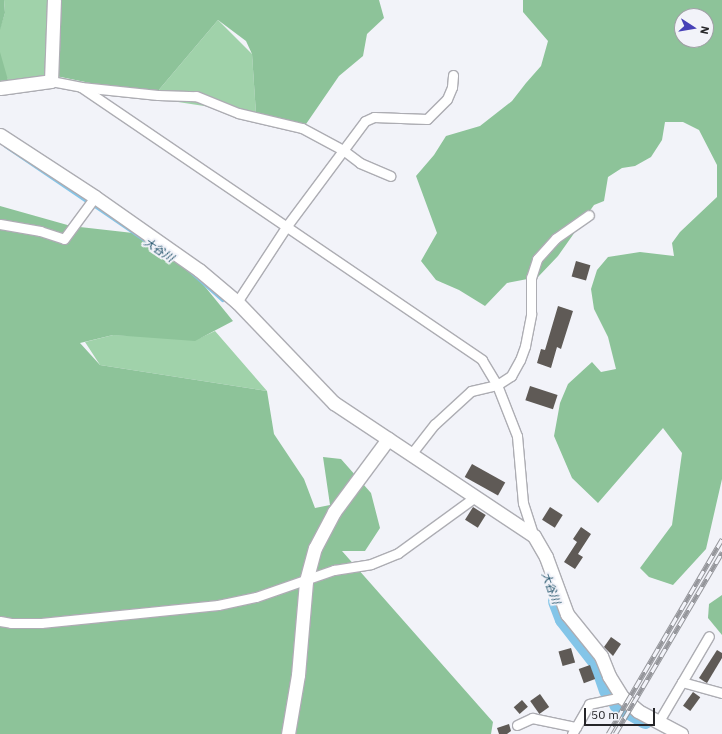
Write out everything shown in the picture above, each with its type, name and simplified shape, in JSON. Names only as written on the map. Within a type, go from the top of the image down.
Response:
[{"type":"street","points":[[51,81],[54,0]]},
{"type":"street","points":[[237,302],[286,227],[365,120],[374,117],[426,119],[447,100],[452,87],[453,75]]},
{"type":"street","points":[[0,88],[51,81],[81,87],[158,95],[196,96],[238,114],[302,128],[343,150],[360,163],[390,176]]},
{"type":"street","points":[[81,87],[482,360],[497,385],[518,436],[523,503],[534,536],[546,557],[567,614],[601,656],[609,676],[622,697],[638,711],[681,734]]},
{"type":"street","points":[[0,135],[95,197],[199,270],[237,302],[334,403],[412,453],[534,536]]},
{"type":"street","points":[[0,224],[40,231],[64,239],[95,197]]},
{"type":"street","points":[[412,453],[436,424],[471,391],[497,385],[511,376],[520,360],[524,346],[531,314],[531,278],[537,259],[556,238],[589,215]]},
{"type":"street","points":[[288,734],[298,675],[306,581],[315,548],[334,512],[388,439]]},
{"type":"street","points":[[0,621],[11,623],[41,623],[218,605],[256,598],[334,570],[371,564],[398,553],[475,497]]},
{"type":"street","points":[[659,721],[709,636]]},
{"type":"street","points":[[682,682],[722,693]]},
{"type":"street","points":[[517,725],[532,718],[574,730],[589,704],[622,697]]},
{"type":"green space","points":[[0,0],[4,0],[5,13],[0,30]]},
{"type":"green space","points":[[4,0],[56,0],[46,79],[8,80],[0,62],[0,28],[5,13]]},
{"type":"green space","points":[[57,0],[379,0],[384,18],[367,34],[363,56],[339,76],[304,127],[256,114],[252,54],[246,41],[218,20],[152,98],[51,75]]},
{"type":"green space","points":[[523,0],[722,0],[722,479],[706,549],[673,585],[649,577],[640,568],[672,525],[682,453],[663,428],[598,503],[572,478],[554,436],[560,403],[568,384],[592,362],[601,372],[616,369],[608,337],[594,309],[591,289],[597,270],[608,257],[640,252],[674,256],[672,243],[680,232],[717,197],[717,165],[699,130],[683,122],[665,122],[662,140],[651,157],[635,166],[622,168],[608,177],[604,201],[594,205],[558,256],[538,277],[507,283],[485,306],[459,290],[436,280],[421,261],[437,233],[416,176],[434,155],[446,136],[480,126],[512,101],[541,66],[548,41],[523,12]]},
{"type":"green space","points":[[218,20],[252,54],[256,114],[152,98]]},
{"type":"green space","points":[[0,52],[8,80],[0,81]]},
{"type":"green space","points":[[0,206],[71,226],[133,233],[193,272],[233,321],[195,341],[113,335],[80,343],[100,365],[267,391],[274,434],[304,479],[315,508],[330,505],[323,457],[341,459],[371,493],[380,528],[365,551],[342,551],[493,722],[491,734],[0,734]]},
{"type":"green space","points":[[215,331],[267,391],[100,365],[85,342],[113,335],[200,338]]},
{"type":"green space","points":[[722,595],[722,635],[708,618],[709,604]]},
{"type":"building","points":[[576,261],[590,265],[586,281],[572,276]]},
{"type":"building","points":[[558,306],[573,311],[561,349],[557,347],[551,368],[537,363],[541,349],[545,350]]},
{"type":"building","points":[[530,386],[558,395],[553,409],[525,400]]},
{"type":"building","points":[[472,464],[505,482],[498,496],[465,477]]},
{"type":"building","points":[[473,507],[486,515],[478,528],[465,520]]},
{"type":"building","points":[[550,507],[563,515],[555,528],[542,520]]},
{"type":"building","points":[[581,527],[591,534],[578,554],[583,557],[575,569],[564,562],[577,542],[573,539]]},
{"type":"building","points":[[611,637],[621,644],[613,656],[604,647]]},
{"type":"building","points":[[571,648],[575,662],[563,666],[559,652]]},
{"type":"building","points":[[717,650],[722,653],[722,658],[707,683],[699,678]]},
{"type":"building","points":[[590,665],[595,679],[584,683],[579,669]]},
{"type":"building","points":[[693,692],[700,697],[690,711],[683,706]]},
{"type":"building","points":[[540,694],[549,707],[539,714],[530,701]]},
{"type":"building","points":[[522,700],[528,707],[520,714],[514,707]]},
{"type":"building","points":[[509,724],[511,731],[507,734],[499,734],[497,728]]},
{"type":"waterway","name":"大谷川","points":[[5,146],[86,201]]},
{"type":"waterway","name":"大谷川","points":[[93,205],[169,257]]},
{"type":"waterway","name":"大谷川","points":[[187,269],[222,300]]},
{"type":"waterway","name":"大谷川","points":[[556,601],[563,619],[598,664],[607,690]]},
{"type":"waterway","name":"大谷川","points":[[617,704],[645,720]]},
{"type":"railway","points":[[608,734],[722,539]]},
{"type":"railway","points":[[615,734],[722,552]]}]
